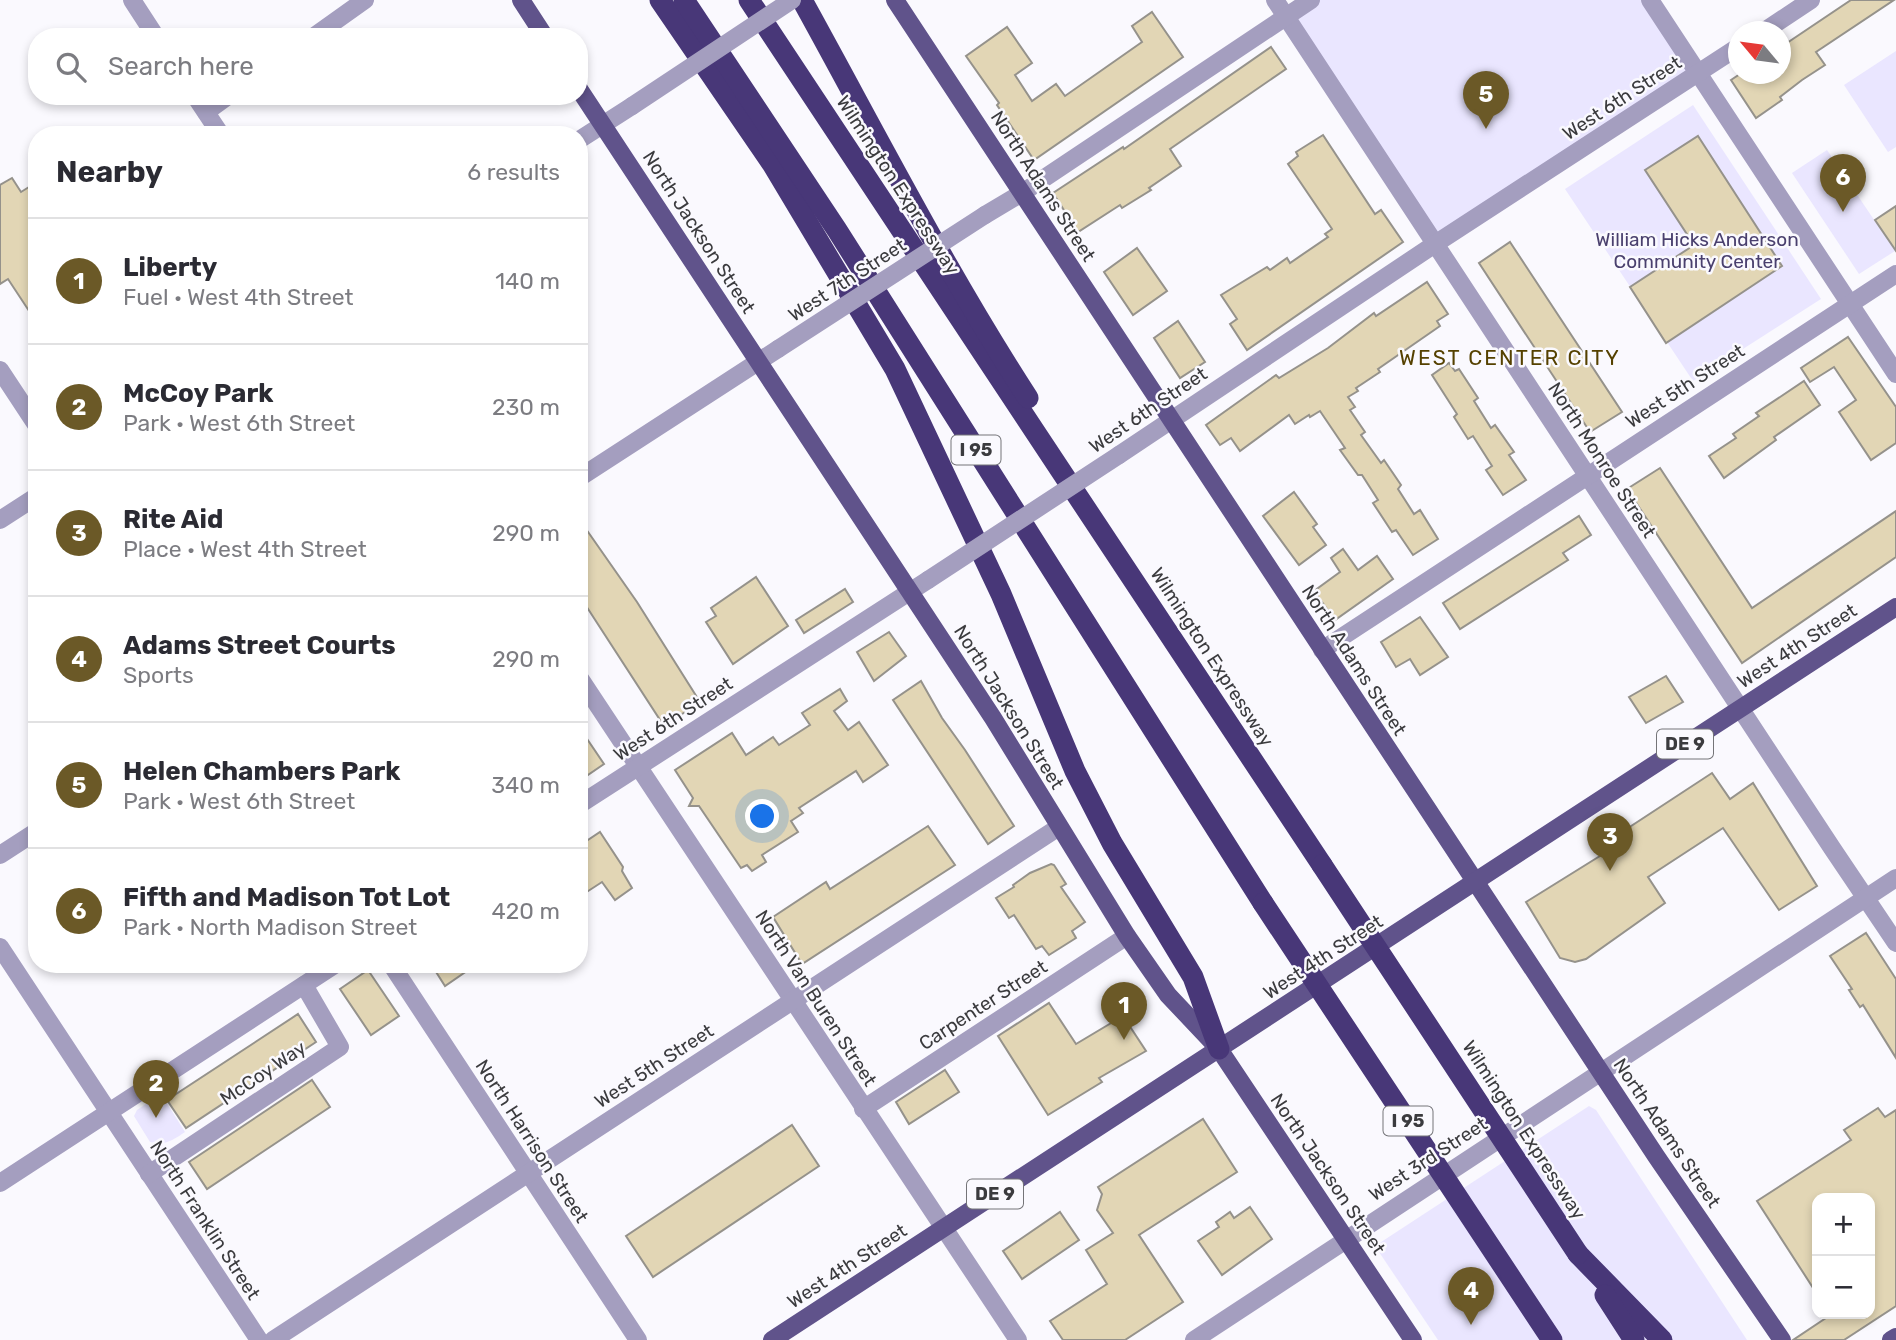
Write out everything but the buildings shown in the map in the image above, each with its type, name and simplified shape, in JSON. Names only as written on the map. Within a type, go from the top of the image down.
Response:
[{"type":"highway","points":[[660,0],[772,165],[895,369],[1001,594],[1080,781],[1123,862],[1193,977],[1219,1049]]},
{"type":"highway","name":"I 95","points":[[684,0],[844,242],[1263,903],[1552,1340]]},
{"type":"highway","name":"Wilmington Expressway","points":[[749,0],[978,348],[1126,566],[1634,1340]]},
{"type":"highway","points":[[802,0],[947,266],[1066,457],[1126,566]]},
{"type":"highway","points":[[1578,1254],[1662,1340]]},
{"type":"main road","points":[[521,0],[539,28]]},
{"type":"main road","name":"North Adams Street","points":[[895,0],[1600,1072],[1782,1340]]},
{"type":"main road","name":"North Jackson Street","points":[[588,102],[993,718],[1127,936],[1168,995],[1219,1049],[1413,1340]]},
{"type":"main road","name":"West 4th Street","points":[[772,1340],[1896,607]]},
{"type":"main road","points":[[1891,1340],[1896,1337]]},
{"type":"street","points":[[132,0],[150,28]]},
{"type":"street","points":[[326,28],[365,0]]},
{"type":"street","points":[[588,134],[792,0]]},
{"type":"street","name":"North Monroe Street","points":[[1275,0],[1896,943]]},
{"type":"street","name":"West 7th Street","points":[[588,472],[1022,193],[1311,0]]},
{"type":"street","points":[[1650,0],[1896,374]]},
{"type":"street","points":[[1780,21],[1811,0]]},
{"type":"street","name":"West 6th Street","points":[[588,799],[910,592],[1728,54]]},
{"type":"street","points":[[201,105],[215,126]]},
{"type":"street","points":[[206,112],[216,105]]},
{"type":"street","name":"West 5th Street","points":[[1322,650],[1896,274]]},
{"type":"street","points":[[0,370],[28,412]]},
{"type":"street","points":[[0,520],[28,502]]},
{"type":"street","name":"North Van Buren Street","points":[[588,691],[1018,1340]]},
{"type":"street","name":"West 5th Street","points":[[273,1340],[1059,827]]},
{"type":"street","points":[[0,855],[28,837]]},
{"type":"street","name":"West 3rd Street","points":[[1194,1340],[1896,878]]},
{"type":"street","name":"Carpenter Street","points":[[863,1109],[1127,936]]},
{"type":"street","name":"North Franklin Street","points":[[0,947],[258,1340]]},
{"type":"street","points":[[0,1184],[322,973]]},
{"type":"street","name":"North Harrison Street","points":[[397,973],[638,1340]]},
{"type":"street","name":"McCoy Way","points":[[149,1174],[340,1047],[304,985]]},
{"type":"green space","points":[[1312,0],[1650,0],[1698,73],[1435,244],[1286,17]]},
{"type":"green space","points":[[1896,51],[1896,147],[1888,152],[1844,85]]},
{"type":"green space","name":"William Hicks Anderson Community Center","points":[[1693,105],[1821,299],[1693,381],[1565,189]]},
{"type":"green space","points":[[1827,150],[1895,251],[1859,274],[1792,173]]},
{"type":"green space","points":[[161,1094],[185,1132],[169,1142],[155,1143],[150,1142],[134,1116],[137,1110]]},
{"type":"green space","points":[[1589,1106],[1596,1110],[1747,1340],[1438,1340],[1375,1246]]},
{"type":"place","name":"Helen Chambers Park","points":[[1486,129]]},
{"type":"place","name":"Fifth and Madison Tot Lot","points":[[1843,212]]},
{"type":"place","name":"Rite Aid","points":[[1610,871]]},
{"type":"place","name":"Liberty","points":[[1124,1040]]},
{"type":"place","name":"McCoy Park","points":[[156,1118]]},
{"type":"place","name":"Adams Street Courts","points":[[1471,1325]]},
{"type":"district","name":"WEST CENTER CITY","points":[[1510,357]]}]
